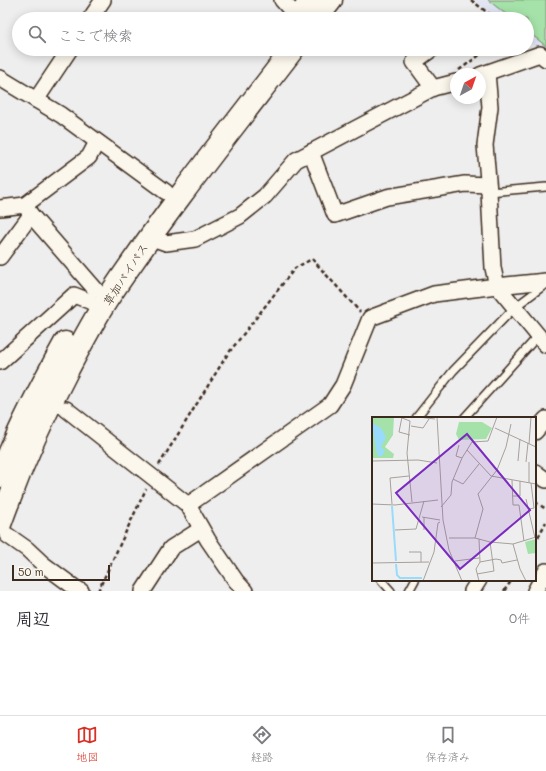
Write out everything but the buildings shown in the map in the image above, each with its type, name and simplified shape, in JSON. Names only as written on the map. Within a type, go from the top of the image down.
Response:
[{"type":"highway","points":[[307,12],[312,0]]},
{"type":"highway","points":[[314,12],[331,0]]},
{"type":"highway","name":"草加バイパス","points":[[0,476],[40,388],[93,296],[166,192],[269,56]]},
{"type":"highway","name":"草加バイパス","points":[[3,529],[23,462],[78,349],[107,300],[149,237],[288,56]]},
{"type":"street","points":[[95,12],[103,0]]},
{"type":"street","points":[[282,0],[296,12]]},
{"type":"street","points":[[486,73],[540,54],[546,59]]},
{"type":"street","points":[[36,100],[65,56]]},
{"type":"street","points":[[422,56],[414,62],[433,88]]},
{"type":"street","points":[[0,78],[61,115],[166,192]]},
{"type":"street","points":[[149,237],[166,243],[195,239],[240,216],[265,196],[296,160],[433,88],[450,84]]},
{"type":"street","points":[[486,85],[490,107],[485,145],[489,188],[493,268],[497,286],[542,340]]},
{"type":"street","points":[[0,256],[28,210],[88,157],[97,142]]},
{"type":"street","points":[[311,152],[335,215],[387,197],[465,184],[489,188]]},
{"type":"street","points":[[0,208],[28,210],[93,296]]},
{"type":"street","points":[[188,505],[330,405],[343,385],[370,318],[434,294],[497,286],[546,283]]},
{"type":"street","points":[[0,362],[74,295],[93,296]]},
{"type":"street","points":[[66,409],[188,505],[237,588]]},
{"type":"street","points":[[536,431],[546,419]]},
{"type":"street","points":[[536,473],[546,480]]},
{"type":"street","points":[[3,529],[28,549],[43,564],[81,591]]},
{"type":"street","points":[[143,591],[171,548],[201,529]]},
{"type":"street","points":[[472,591],[478,581]]},
{"type":"lane","points":[[489,188],[546,187]]},
{"type":"lane","points":[[417,417],[453,371],[515,307],[546,283]]},
{"type":"lane","points":[[465,417],[542,340]]},
{"type":"lane","points":[[382,581],[391,591]]},
{"type":"lane","points":[[409,591],[414,581]]},
{"type":"path","points":[[471,0],[487,12]]},
{"type":"path","points":[[98,591],[152,477],[182,425],[227,355],[294,268],[312,259],[368,321]]},
{"type":"path","points":[[536,503],[546,509]]},
{"type":"path","points":[[536,541],[546,522]]},
{"type":"path","points":[[504,591],[511,581]]},
{"type":"shaded area","points":[[474,0],[546,0],[546,55],[534,46],[534,12],[490,12]]},
{"type":"green space","points":[[488,0],[546,0],[546,46],[534,37],[534,12],[503,12]]}]
